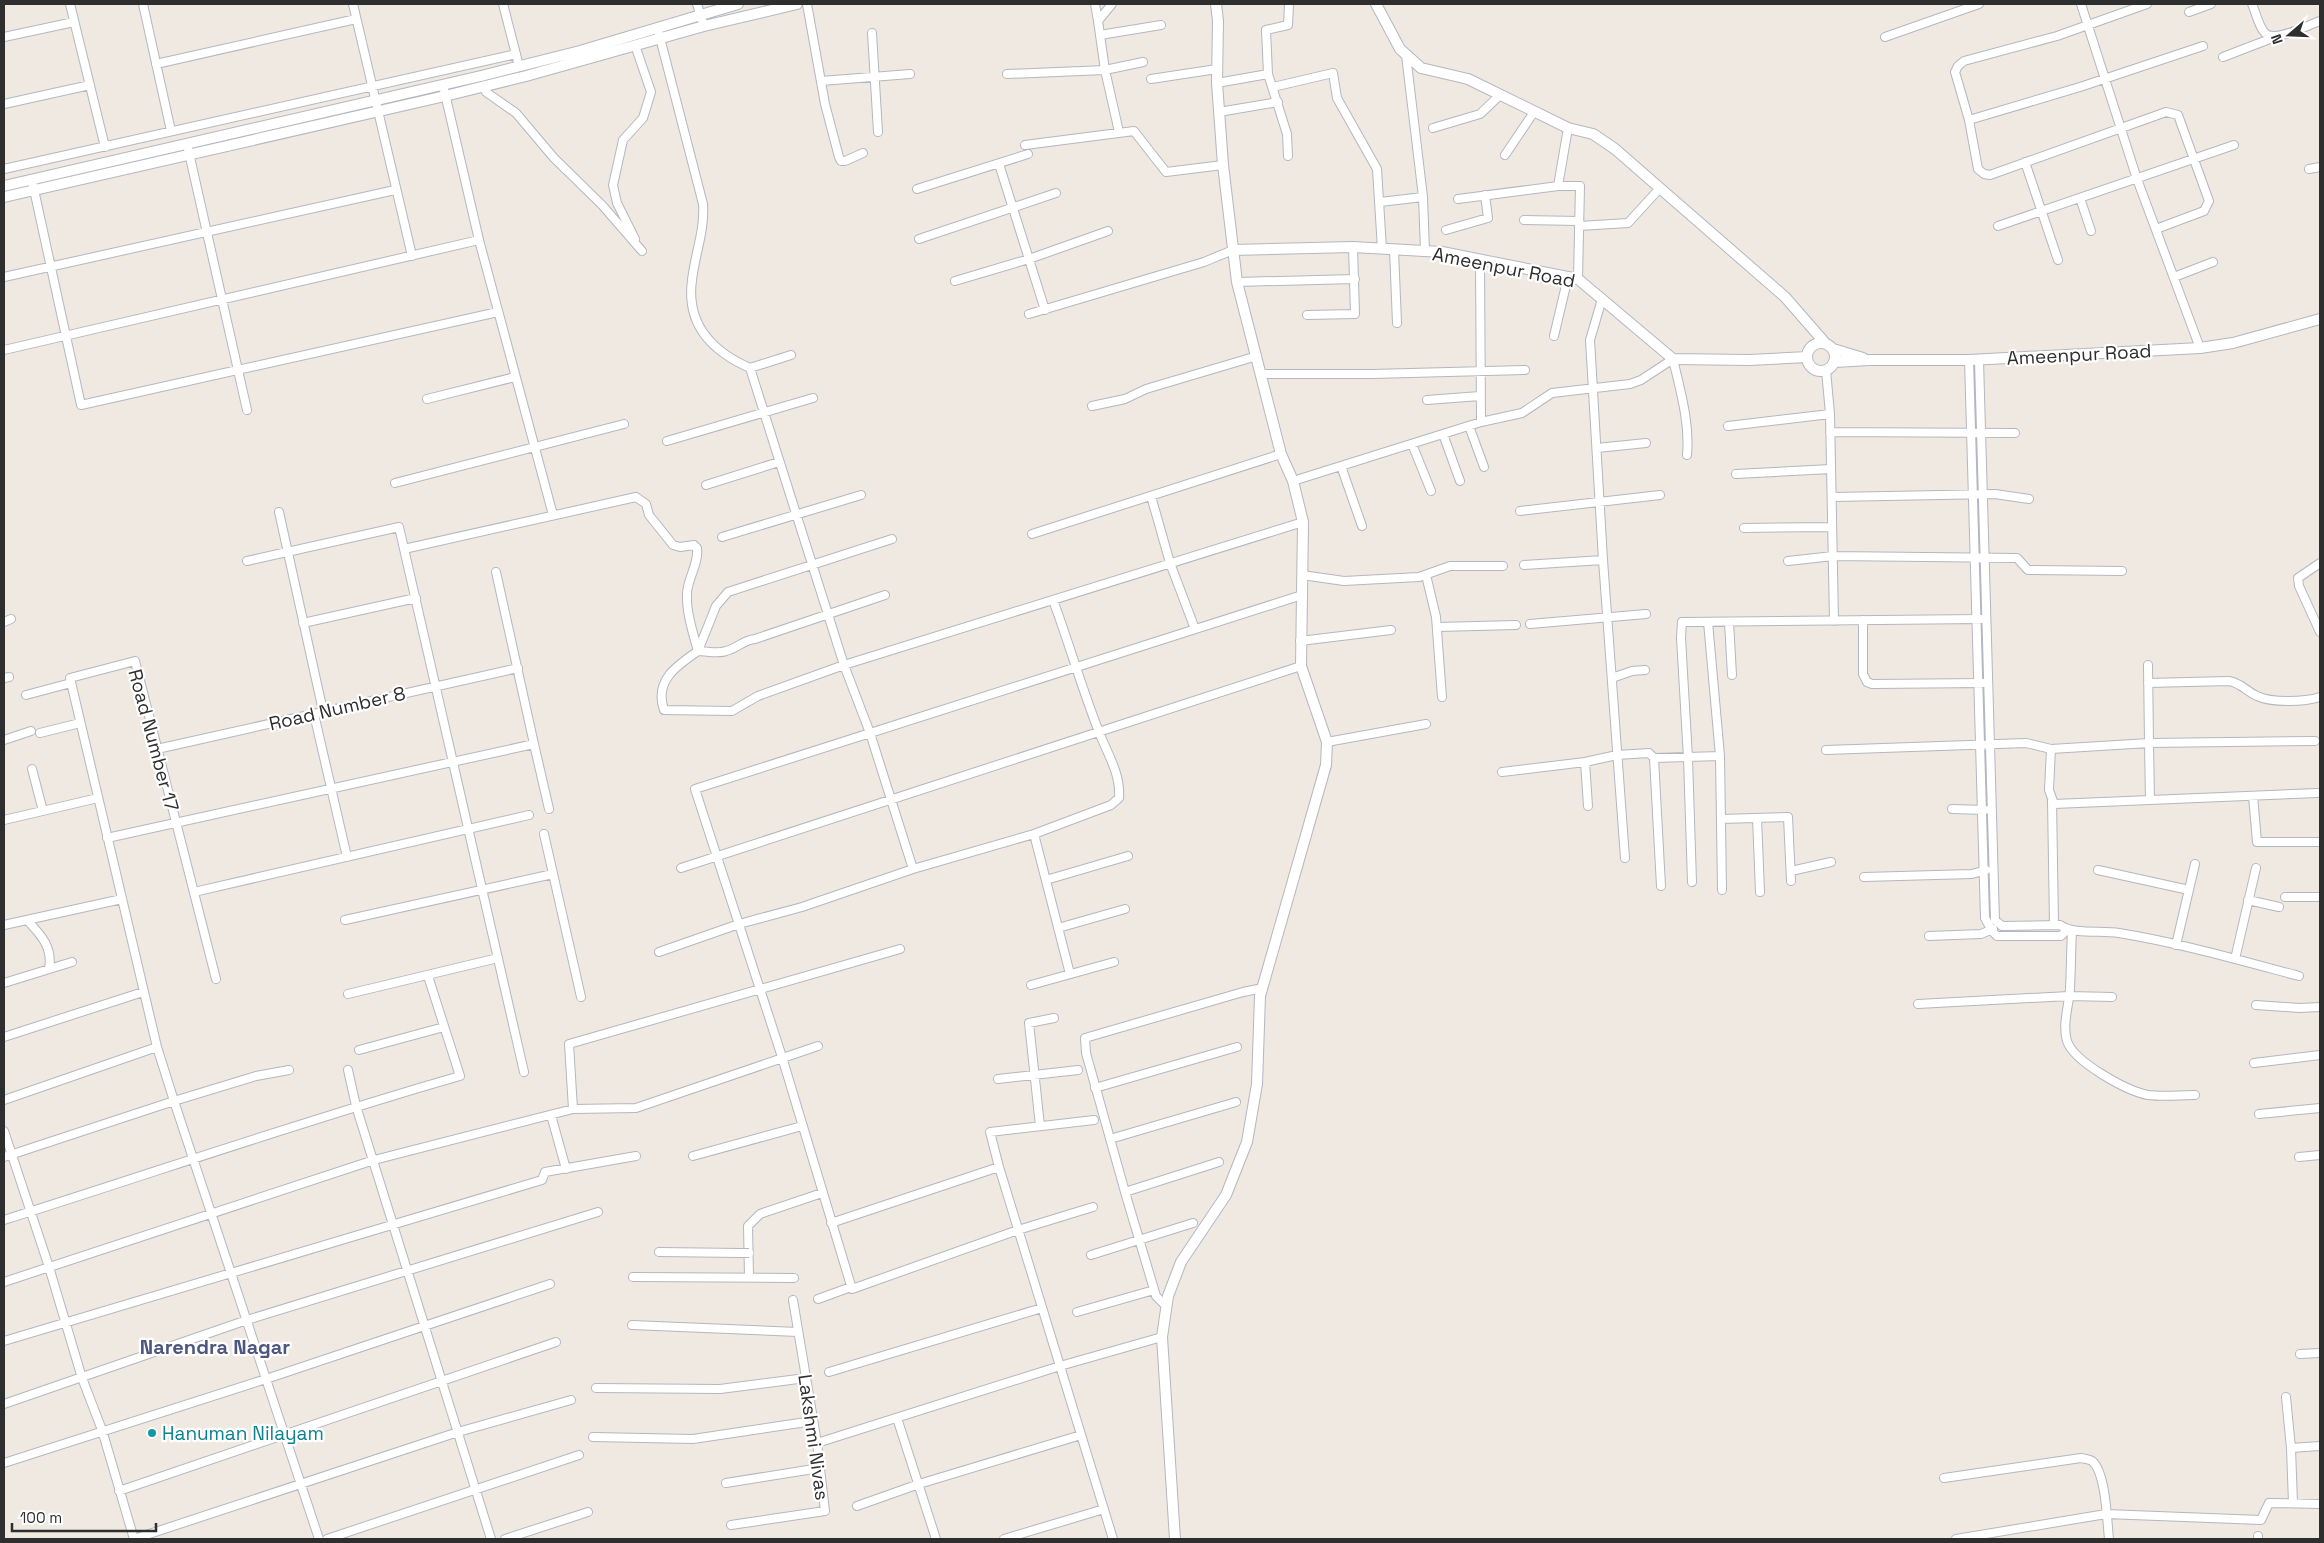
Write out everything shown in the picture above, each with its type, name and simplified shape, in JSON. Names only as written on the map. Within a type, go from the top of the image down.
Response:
[{"type":"street","points":[[70,4],[105,146]]},
{"type":"street","points":[[143,4],[171,131]]},
{"type":"street","points":[[353,4],[395,190],[412,256]]},
{"type":"street","points":[[503,4],[519,66]]},
{"type":"street","points":[[697,4],[704,26]]},
{"type":"street","points":[[4,197],[33,185],[188,149],[375,100],[580,51],[738,4]]},
{"type":"street","points":[[188,149],[377,111],[484,87],[704,26],[797,4]]},
{"type":"street","points":[[807,4],[821,81],[839,157],[841,161],[846,162],[863,154]]},
{"type":"street","points":[[1095,4],[1105,70],[1120,132]]},
{"type":"street","points":[[1098,21],[1112,4]]},
{"type":"street","points":[[1175,1539],[1162,1338],[1166,1306],[1181,1262],[1226,1195],[1247,1142],[1257,1084],[1260,996],[1326,765],[1327,742],[1302,666],[1300,641],[1303,522],[1293,481],[1282,454],[1237,282],[1232,250],[1217,83],[1218,21],[1216,4]]},
{"type":"street","points":[[1288,4],[1288,25],[1266,30],[1268,74],[1274,87],[1287,134],[1288,156]]},
{"type":"street","points":[[1376,4],[1400,49],[1420,68],[1468,79],[1568,128],[1593,134],[1615,149],[1785,297],[1829,346],[1835,362],[1826,370],[1815,369],[1807,358]]},
{"type":"street","points":[[1885,37],[1979,4]]},
{"type":"street","points":[[2081,4],[2137,179],[2200,348]]},
{"type":"street","points":[[2148,4],[2088,26],[1964,61],[1955,72],[1969,120],[1978,169],[1984,174],[1990,175],[2166,112],[2178,115],[2209,201],[2204,211],[2156,229]]},
{"type":"street","points":[[2189,12],[2210,4]]},
{"type":"street","points":[[2252,4],[2263,31],[2275,37]]},
{"type":"street","points":[[156,64],[356,19]]},
{"type":"street","points":[[2223,57],[2320,20]]},
{"type":"street","points":[[4,37],[74,22]]},
{"type":"street","points":[[1100,35],[1161,25]]},
{"type":"street","points":[[657,28],[703,204],[702,232],[692,280],[692,300],[696,324],[714,347],[750,368],[791,355]]},
{"type":"street","points":[[872,32],[878,132]]},
{"type":"street","points":[[481,76],[486,92],[516,113],[554,158],[602,204],[642,251],[617,204],[613,185],[623,140],[643,118],[651,92],[635,45]]},
{"type":"street","points":[[1969,120],[2202,46]]},
{"type":"street","points":[[4,169],[516,54]]},
{"type":"street","points":[[1406,55],[1423,197],[1426,251]]},
{"type":"street","points":[[1007,74],[1105,70],[1143,62]]},
{"type":"street","points":[[1151,79],[1217,69]]},
{"type":"street","points":[[1274,87],[1333,73],[1337,98],[1377,169],[1382,249]]},
{"type":"street","points":[[821,81],[910,74]]},
{"type":"street","points":[[1217,83],[1268,74]]},
{"type":"street","points":[[443,84],[479,240],[553,514]]},
{"type":"street","points":[[4,104],[90,85]]},
{"type":"street","points":[[1432,128],[1480,114],[1500,95]]},
{"type":"street","points":[[1219,112],[1278,102]]},
{"type":"street","points":[[1505,155],[1534,112]]},
{"type":"street","points":[[1558,186],[1568,128]]},
{"type":"street","points":[[1025,145],[1134,131],[1166,172],[1223,165]]},
{"type":"street","points":[[1998,226],[2234,145]]},
{"type":"street","points":[[188,149],[247,410]]},
{"type":"street","points":[[917,189],[1028,154]]},
{"type":"street","points":[[2025,162],[2058,260]]},
{"type":"street","points":[[1000,164],[1045,310]]},
{"type":"street","points":[[2309,169],[2320,167]]},
{"type":"street","points":[[33,185],[81,405],[498,312]]},
{"type":"street","points":[[4,186],[33,185]]},
{"type":"street","points":[[1458,199],[1558,186],[1580,186],[1579,224],[1573,278],[1554,336]]},
{"type":"street","points":[[1524,220],[1579,224],[1628,223],[1660,188]]},
{"type":"street","points":[[4,277],[395,190]]},
{"type":"street","points":[[919,239],[1056,194]]},
{"type":"street","points":[[1446,230],[1488,218],[1485,195]]},
{"type":"street","points":[[1380,202],[1423,197]]},
{"type":"street","points":[[2080,198],[2091,230]]},
{"type":"street","points":[[956,281],[1029,259],[1108,231]]},
{"type":"street","points":[[4,350],[479,240]]},
{"type":"street","points":[[1307,315],[1355,314],[1353,247]]},
{"type":"street","name":"Ameenpur Road","points":[[1232,250],[1353,247],[1442,252],[1573,278],[1602,299],[1673,359]]},
{"type":"street","points":[[1030,314],[1204,262],[1232,250]]},
{"type":"street","points":[[1394,250],[1397,323]]},
{"type":"street","points":[[1480,261],[1479,371],[1481,422]]},
{"type":"street","points":[[2174,277],[2213,262]]},
{"type":"street","points":[[1237,282],[1355,279]]},
{"type":"street","points":[[1602,299],[1590,340],[1599,501],[1625,858]]},
{"type":"street","name":"Ameenpur Road","points":[[1835,362],[1869,360],[1974,360],[2200,348],[2233,343],[2320,319]]},
{"type":"street","points":[[1807,358],[1813,345],[1829,346],[1869,360]]},
{"type":"street","points":[[1092,406],[1125,399],[1146,389],[1257,356]]},
{"type":"street","points":[[1293,481],[1481,422],[1522,413],[1552,393],[1630,384],[1641,380],[1673,359],[1750,360],[1807,358]]},
{"type":"street","points":[[1673,359],[1689,438],[1687,454]]},
{"type":"street","points":[[1974,360],[1970,403],[1972,495],[1975,557],[1987,683],[1992,868],[1994,915],[1997,924]]},
{"type":"street","points":[[1974,360],[1980,403],[1984,558],[1978,683],[1982,872],[1985,918],[1997,936],[2061,936],[2069,930]]},
{"type":"street","points":[[750,368],[778,462],[844,665],[870,733],[913,869]]},
{"type":"street","points":[[1262,374],[1524,370]]},
{"type":"street","points":[[1826,370],[1830,414],[1834,621]]},
{"type":"street","points":[[427,399],[515,377]]},
{"type":"street","points":[[1428,400],[1480,396]]},
{"type":"street","points":[[668,440],[812,398]]},
{"type":"street","points":[[1970,403],[1980,403]]},
{"type":"street","points":[[1728,426],[1830,414]]},
{"type":"street","points":[[395,483],[624,424]]},
{"type":"street","points":[[1469,426],[1484,468]]},
{"type":"street","points":[[1830,432],[2015,433]]},
{"type":"street","points":[[1443,434],[1460,481]]},
{"type":"street","points":[[1597,448],[1646,443]]},
{"type":"street","points":[[1412,444],[1430,491]]},
{"type":"street","points":[[1032,534],[1282,454]]},
{"type":"street","points":[[706,485],[778,462]]},
{"type":"street","points":[[1342,466],[1362,526]]},
{"type":"street","points":[[1736,474],[1831,469]]},
{"type":"street","points":[[722,537],[861,495]]},
{"type":"street","points":[[1520,511],[1660,495]]},
{"type":"street","points":[[1832,497],[2008,495],[2029,499]]},
{"type":"street","points":[[1151,496],[1170,563],[1195,629]]},
{"type":"street","points":[[404,549],[553,514],[636,497],[646,504],[649,515],[673,545],[696,546],[698,551],[687,594],[691,626],[698,651]]},
{"type":"street","points":[[279,512],[323,711]]},
{"type":"street","points":[[892,540],[728,592],[716,606],[698,651],[666,676],[661,697],[664,710],[732,711],[758,696],[844,665],[1303,522]]},
{"type":"street","points":[[247,561],[399,527],[524,1072]]},
{"type":"street","points":[[1744,528],[1832,527]]},
{"type":"street","points":[[1788,561],[1833,556],[2017,558],[2028,570],[2122,571]]},
{"type":"street","points":[[1524,565],[1603,560]]},
{"type":"street","points":[[2320,564],[2298,578],[2299,586],[2317,616],[2320,632]]},
{"type":"street","points":[[1302,575],[1344,582],[1426,575],[1450,566],[1503,566]]},
{"type":"street","points":[[496,572],[550,809]]},
{"type":"street","points":[[1426,575],[1437,628],[1442,697]]},
{"type":"street","points":[[698,651],[724,652],[733,649],[745,639],[755,639],[885,595]]},
{"type":"street","points":[[851,1287],[782,1058],[695,788],[1302,595]]},
{"type":"street","points":[[303,623],[416,598]]},
{"type":"street","points":[[659,952],[739,924],[802,907],[913,869],[1034,834],[1111,805],[1119,798],[1120,790],[1110,756],[1099,732],[1053,600]]},
{"type":"street","points":[[1530,624],[1646,614]]},
{"type":"street","points":[[1692,882],[1688,758],[1681,638],[1682,622],[1982,619]]},
{"type":"street","points":[[1863,620],[1863,674],[1866,682],[1872,684],[1987,683]]},
{"type":"street","points":[[1708,622],[1720,756],[1722,890]]},
{"type":"street","points":[[1728,622],[1732,675]]},
{"type":"street","points":[[1437,628],[1516,624]]},
{"type":"street","points":[[1300,641],[1390,630]]},
{"type":"street","name":"Road Number 17","points":[[70,681],[135,661],[216,979]]},
{"type":"street","points":[[2148,665],[2150,800]]},
{"type":"street","points":[[681,868],[1302,666]]},
{"type":"street","name":"Road Number 8","points":[[158,749],[518,668]]},
{"type":"street","points":[[1612,678],[1632,671],[1645,670]]},
{"type":"street","points":[[26,695],[70,681],[157,1047],[319,1539]]},
{"type":"street","points":[[2148,683],[2229,681],[2237,682],[2264,699],[2302,701],[2320,697]]},
{"type":"street","points":[[314,714],[347,857]]},
{"type":"street","points":[[40,733],[80,724]]},
{"type":"street","points":[[1327,742],[1426,724]]},
{"type":"street","points":[[4,740],[31,731]]},
{"type":"street","points":[[1826,750],[2026,743],[2051,749],[2149,743],[2316,741]]},
{"type":"street","points":[[107,838],[534,744]]},
{"type":"street","points":[[2051,749],[2049,790],[2052,800],[2054,925]]},
{"type":"street","points":[[1502,772],[1585,762],[1617,755],[1649,753],[1654,758],[1661,886]]},
{"type":"street","points":[[1654,758],[1720,756]]},
{"type":"street","points":[[1585,762],[1588,806]]},
{"type":"street","points":[[32,769],[43,811]]},
{"type":"street","points":[[2052,800],[2054,804],[2071,804],[2317,793]]},
{"type":"street","points":[[2253,796],[2257,842],[2320,842]]},
{"type":"street","points":[[4,820],[98,798]]},
{"type":"street","points":[[1952,809],[1991,809]]},
{"type":"street","points":[[194,892],[529,815]]},
{"type":"street","points":[[1721,820],[1788,817],[1791,881]]},
{"type":"street","points":[[1757,818],[1760,892]]},
{"type":"street","points":[[544,834],[581,996]]},
{"type":"street","points":[[1034,834],[1070,974]]},
{"type":"street","points":[[1046,880],[1128,856]]},
{"type":"street","points":[[1790,871],[1831,862]]},
{"type":"street","points":[[2176,944],[2194,864]]},
{"type":"street","points":[[1864,877],[1972,874],[1992,868]]},
{"type":"street","points":[[2235,959],[2256,868]]},
{"type":"street","points":[[2098,870],[2189,890]]},
{"type":"street","points":[[345,920],[553,874]]},
{"type":"street","points":[[2284,897],[2320,897]]},
{"type":"street","points":[[4,925],[122,899]]},
{"type":"street","points":[[2248,900],[2279,906]]},
{"type":"street","points":[[1058,928],[1126,909]]},
{"type":"street","points":[[27,920],[48,947],[51,958],[49,969]]},
{"type":"street","points":[[1997,924],[2002,926],[2060,925],[2069,930],[2118,932],[2176,944],[2298,976]]},
{"type":"street","points":[[1929,936],[1969,935],[1992,931],[1997,924]]},
{"type":"street","points":[[2069,930],[2069,996],[2065,1023],[2067,1041],[2073,1054],[2116,1082],[2136,1092],[2151,1095],[2195,1095]]},
{"type":"street","points":[[573,1109],[569,1044],[760,991],[900,949]]},
{"type":"street","points":[[348,994],[498,958]]},
{"type":"street","points":[[4,983],[72,962]]},
{"type":"street","points":[[1031,985],[1114,962]]},
{"type":"street","points":[[4,1220],[194,1160],[294,1125],[460,1076],[428,976]]},
{"type":"street","points":[[1166,1306],[1156,1296],[1154,1290],[1086,1053],[1085,1038],[1243,992],[1263,988]]},
{"type":"street","points":[[4,1037],[143,992]]},
{"type":"street","points":[[1918,1004],[2069,996],[2112,997]]},
{"type":"street","points":[[2256,1005],[2299,1008],[2320,1007]]},
{"type":"street","points":[[1040,1126],[1029,1023],[1054,1018]]},
{"type":"street","points":[[358,1050],[444,1027]]},
{"type":"street","points":[[4,1282],[374,1160],[573,1109],[636,1108],[818,1046]]},
{"type":"street","points":[[4,1100],[157,1047]]},
{"type":"street","points":[[1096,1088],[1237,1047]]},
{"type":"street","points":[[2254,1064],[2320,1055]]},
{"type":"street","points":[[8,1156],[174,1101],[256,1076],[289,1070]]},
{"type":"street","points":[[348,1070],[356,1106],[491,1539]]},
{"type":"street","points":[[998,1079],[1078,1070]]},
{"type":"street","points":[[1110,1139],[1236,1102]]},
{"type":"street","points":[[2259,1114],[2320,1108]]},
{"type":"street","points":[[551,1115],[566,1168]]},
{"type":"street","points":[[1094,1120],[990,1132],[999,1168],[1113,1539]]},
{"type":"street","points":[[693,1156],[802,1126]]},
{"type":"street","points":[[4,1131],[8,1156],[31,1212],[82,1378],[102,1430],[134,1539],[458,1432],[571,1400]]},
{"type":"street","points":[[2299,1157],[2320,1155]]},
{"type":"street","points":[[4,1341],[230,1271],[542,1180],[545,1172],[636,1156]]},
{"type":"street","points":[[1125,1192],[1219,1162]]},
{"type":"street","points":[[831,1223],[999,1168]]},
{"type":"street","points":[[749,1277],[748,1226],[760,1214],[822,1193]]},
{"type":"street","points":[[818,1299],[851,1287],[852,1289],[1018,1230],[1093,1207]]},
{"type":"street","points":[[4,1404],[247,1320],[598,1212]]},
{"type":"street","points":[[1091,1255],[1193,1223]]},
{"type":"street","points":[[658,1252],[745,1253]]},
{"type":"street","points":[[634,1277],[794,1278]]},
{"type":"street","points":[[4,1463],[102,1430],[266,1379],[550,1284]]},
{"type":"street","points":[[1077,1312],[1154,1290]]},
{"type":"street","name":"Lakshmi Nivas","points":[[731,1525],[825,1511],[817,1444],[793,1300]]},
{"type":"street","points":[[829,1372],[1042,1308]]},
{"type":"street","points":[[632,1324],[798,1332]]},
{"type":"street","points":[[817,1444],[1060,1366],[1162,1338]]},
{"type":"street","points":[[119,1491],[556,1342]]},
{"type":"street","points":[[2300,1354],[2320,1353]]},
{"type":"street","points":[[596,1388],[720,1389],[806,1378]]},
{"type":"street","points":[[2286,1398],[2291,1448],[2293,1504]]},
{"type":"street","points":[[897,1418],[936,1539]]},
{"type":"street","points":[[593,1437],[693,1439],[813,1421]]},
{"type":"street","points":[[857,1506],[918,1484],[1081,1435]]},
{"type":"street","points":[[2291,1448],[2320,1446]]},
{"type":"street","points":[[327,1539],[476,1491],[579,1455]]},
{"type":"street","points":[[1944,1478],[2081,1458],[2091,1460],[2097,1467],[2102,1482],[2109,1539]]},
{"type":"street","points":[[726,1484],[820,1468]]},
{"type":"street","points":[[1956,1539],[2106,1514],[2261,1520],[2269,1503],[2320,1504]]},
{"type":"street","points":[[1004,1539],[1104,1509]]},
{"type":"street","points":[[505,1539],[588,1512]]},
{"type":"place","name":"Hanuman Nilayam","points":[[152,1433]]},
{"type":"district","name":"Narendra Nagar","points":[[215,1347]]}]
